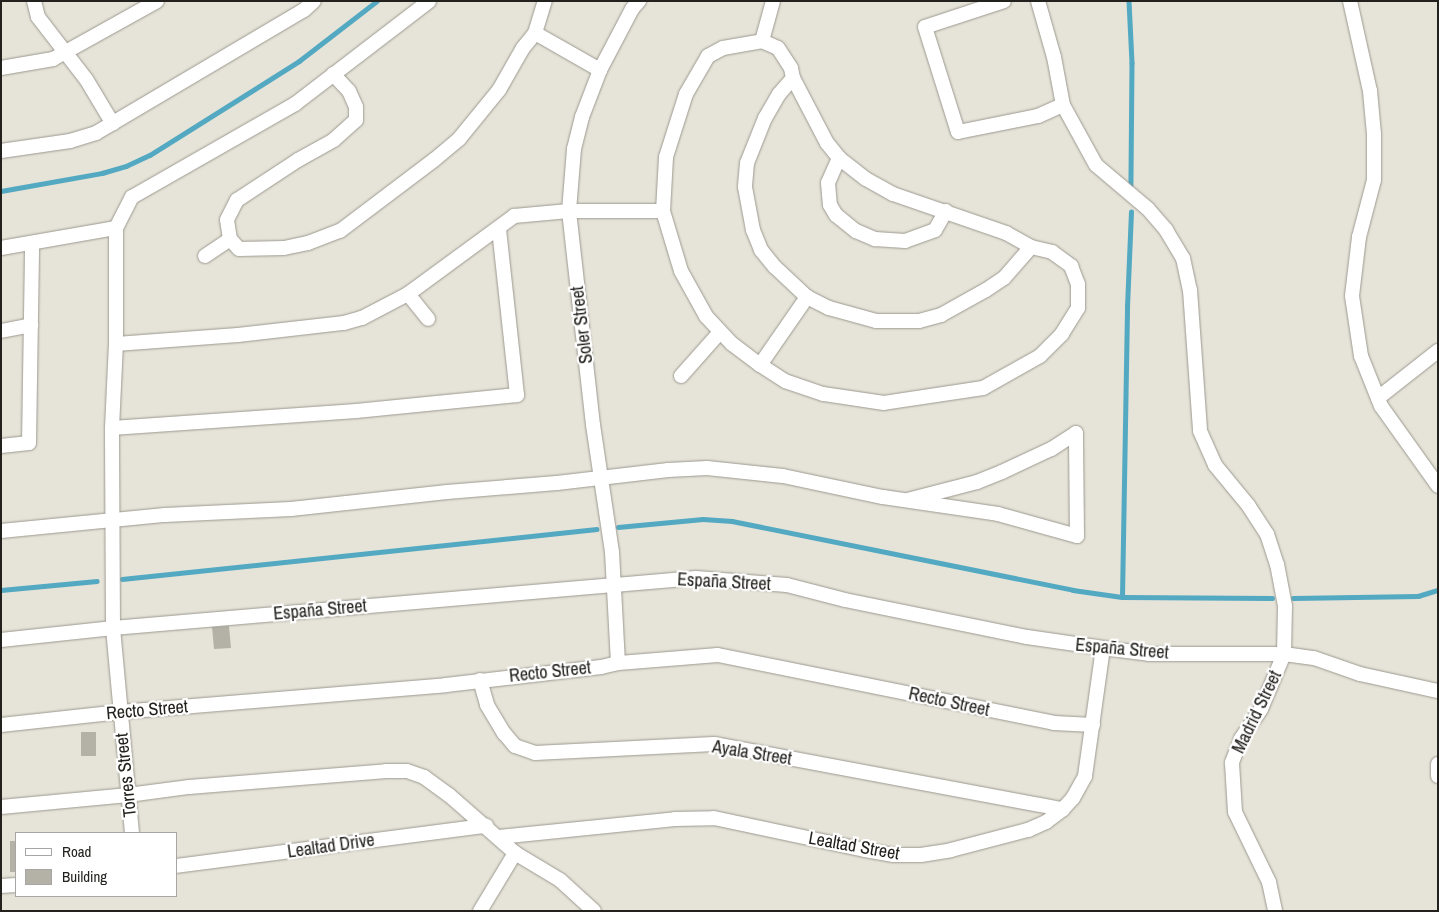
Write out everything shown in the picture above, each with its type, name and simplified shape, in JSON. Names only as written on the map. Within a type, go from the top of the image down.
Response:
[{"type":"street","points":[[34,1],[38,17],[86,79],[113,124]]},
{"type":"street","points":[[1,68],[53,58],[65,53],[157,1]]},
{"type":"street","points":[[1,150],[70,141],[113,124],[304,10],[314,1]]},
{"type":"street","points":[[1,248],[116,228],[132,197],[295,104],[429,1]]},
{"type":"street","points":[[333,74],[349,91],[356,107],[356,120],[334,140],[298,160],[237,200],[227,220],[230,239],[239,249],[284,248],[308,244],[340,231],[459,139],[499,90],[523,48],[536,33],[545,1]]},
{"type":"street","name":"Soler Street","points":[[618,663],[612,552],[593,425],[569,211],[574,149],[582,117],[600,70],[632,9],[639,1]]},
{"type":"street","points":[[762,41],[773,1]]},
{"type":"street","points":[[1004,1],[925,27],[958,132],[1038,116],[1063,105]]},
{"type":"street","points":[[1038,1],[1054,57],[1063,105],[1096,165],[1148,209],[1166,230],[1183,258],[1190,290],[1200,431],[1215,465],[1248,505],[1267,534],[1277,564],[1284,599],[1284,654]]},
{"type":"street","points":[[1350,1],[1370,91],[1374,144],[1374,180],[1359,237],[1352,296],[1361,356],[1378,398],[1438,486]]},
{"type":"street","points":[[536,33],[600,70]]},
{"type":"street","points":[[762,41],[778,48],[791,68],[793,78],[827,143],[839,158],[866,179],[893,194],[1006,233],[1031,247],[1052,252],[1071,266],[1078,284],[1078,308],[1062,334],[1040,356],[983,388],[884,403],[823,394],[785,381],[760,366],[720,332],[706,316],[681,271],[663,211],[666,157],[671,137],[686,94],[708,56],[723,48],[762,41]]},
{"type":"street","points":[[793,78],[765,118],[747,163],[745,187],[753,230],[762,250],[776,267],[807,297],[829,308],[856,317],[876,321],[919,321],[941,316],[986,290],[1004,278],[1031,247]]},
{"type":"street","points":[[839,158],[828,184],[830,205],[836,215],[856,231],[874,239],[906,241],[920,238],[935,230],[946,211]]},
{"type":"street","points":[[116,344],[344,323],[362,318],[408,294],[514,216],[569,211],[663,211]]},
{"type":"street","name":"Torres Street","points":[[116,228],[116,344],[112,428],[113,628],[132,832]]},
{"type":"street","points":[[112,428],[356,412],[517,395],[499,228]]},
{"type":"street","points":[[205,256],[230,239]]},
{"type":"street","points":[[1,446],[29,442],[32,243]]},
{"type":"street","points":[[408,294],[428,319]]},
{"type":"street","points":[[760,366],[807,297]]},
{"type":"street","points":[[1,331],[31,325]]},
{"type":"street","points":[[681,376],[720,332]]},
{"type":"street","points":[[1378,398],[1438,350]]},
{"type":"street","points":[[1,532],[112,520],[291,509],[668,470],[707,468],[783,476],[908,500],[998,514],[1077,536],[1076,433],[1051,450],[977,482],[908,500]]},
{"type":"street","name":"España Street","points":[[1,640],[113,628],[696,578],[787,585],[845,600],[1027,637],[1149,654],[1284,654],[1314,658],[1360,674],[1438,691]]},
{"type":"street","name":"Lealtad Street","points":[[499,837],[674,819],[714,818],[865,850],[894,855],[922,855],[951,850],[1028,830],[1046,822],[1063,809],[1073,798],[1085,776],[1103,648]]},
{"type":"street","name":"Madrid Street","points":[[1275,911],[1269,882],[1244,835],[1235,812],[1232,763],[1241,739],[1265,701],[1284,654]]},
{"type":"street","name":"Recto Street","points":[[1,725],[120,712],[446,685],[601,667],[618,663],[718,655],[1054,723],[1093,725]]},
{"type":"street","name":"Ayala Street","points":[[480,680],[486,705],[504,733],[515,746],[535,753],[714,744],[1063,809]]},
{"type":"street","points":[[1438,764],[1438,776]]},
{"type":"street","points":[[1,807],[386,770],[407,772],[424,777],[486,826],[515,853],[560,880],[594,911]]},
{"type":"street","name":"Lealtad Drive","points":[[178,866],[486,826]]},
{"type":"street","points":[[480,911],[515,853]]},
{"type":"street","points":[[1,886],[15,885]]},
{"type":"building","points":[[229,626],[231,648],[214,649],[212,627]]},
{"type":"building","points":[[81,732],[96,732],[96,756],[81,756]]},
{"type":"building","points":[[10,841],[15,841],[15,872],[10,872]]},
{"type":"waterway","points":[[1,191],[102,173],[126,166],[150,155],[299,61],[377,1]]},
{"type":"waterway","points":[[1129,1],[1132,63],[1131,185]]},
{"type":"waterway","points":[[1122,597],[1127,307],[1131,212]]},
{"type":"waterway","points":[[618,527],[703,519],[732,521],[1073,590],[1122,597],[1272,598]]},
{"type":"waterway","points":[[122,579],[596,529]]},
{"type":"waterway","points":[[1,590],[97,581]]},
{"type":"waterway","points":[[1293,598],[1418,596],[1438,590]]}]
